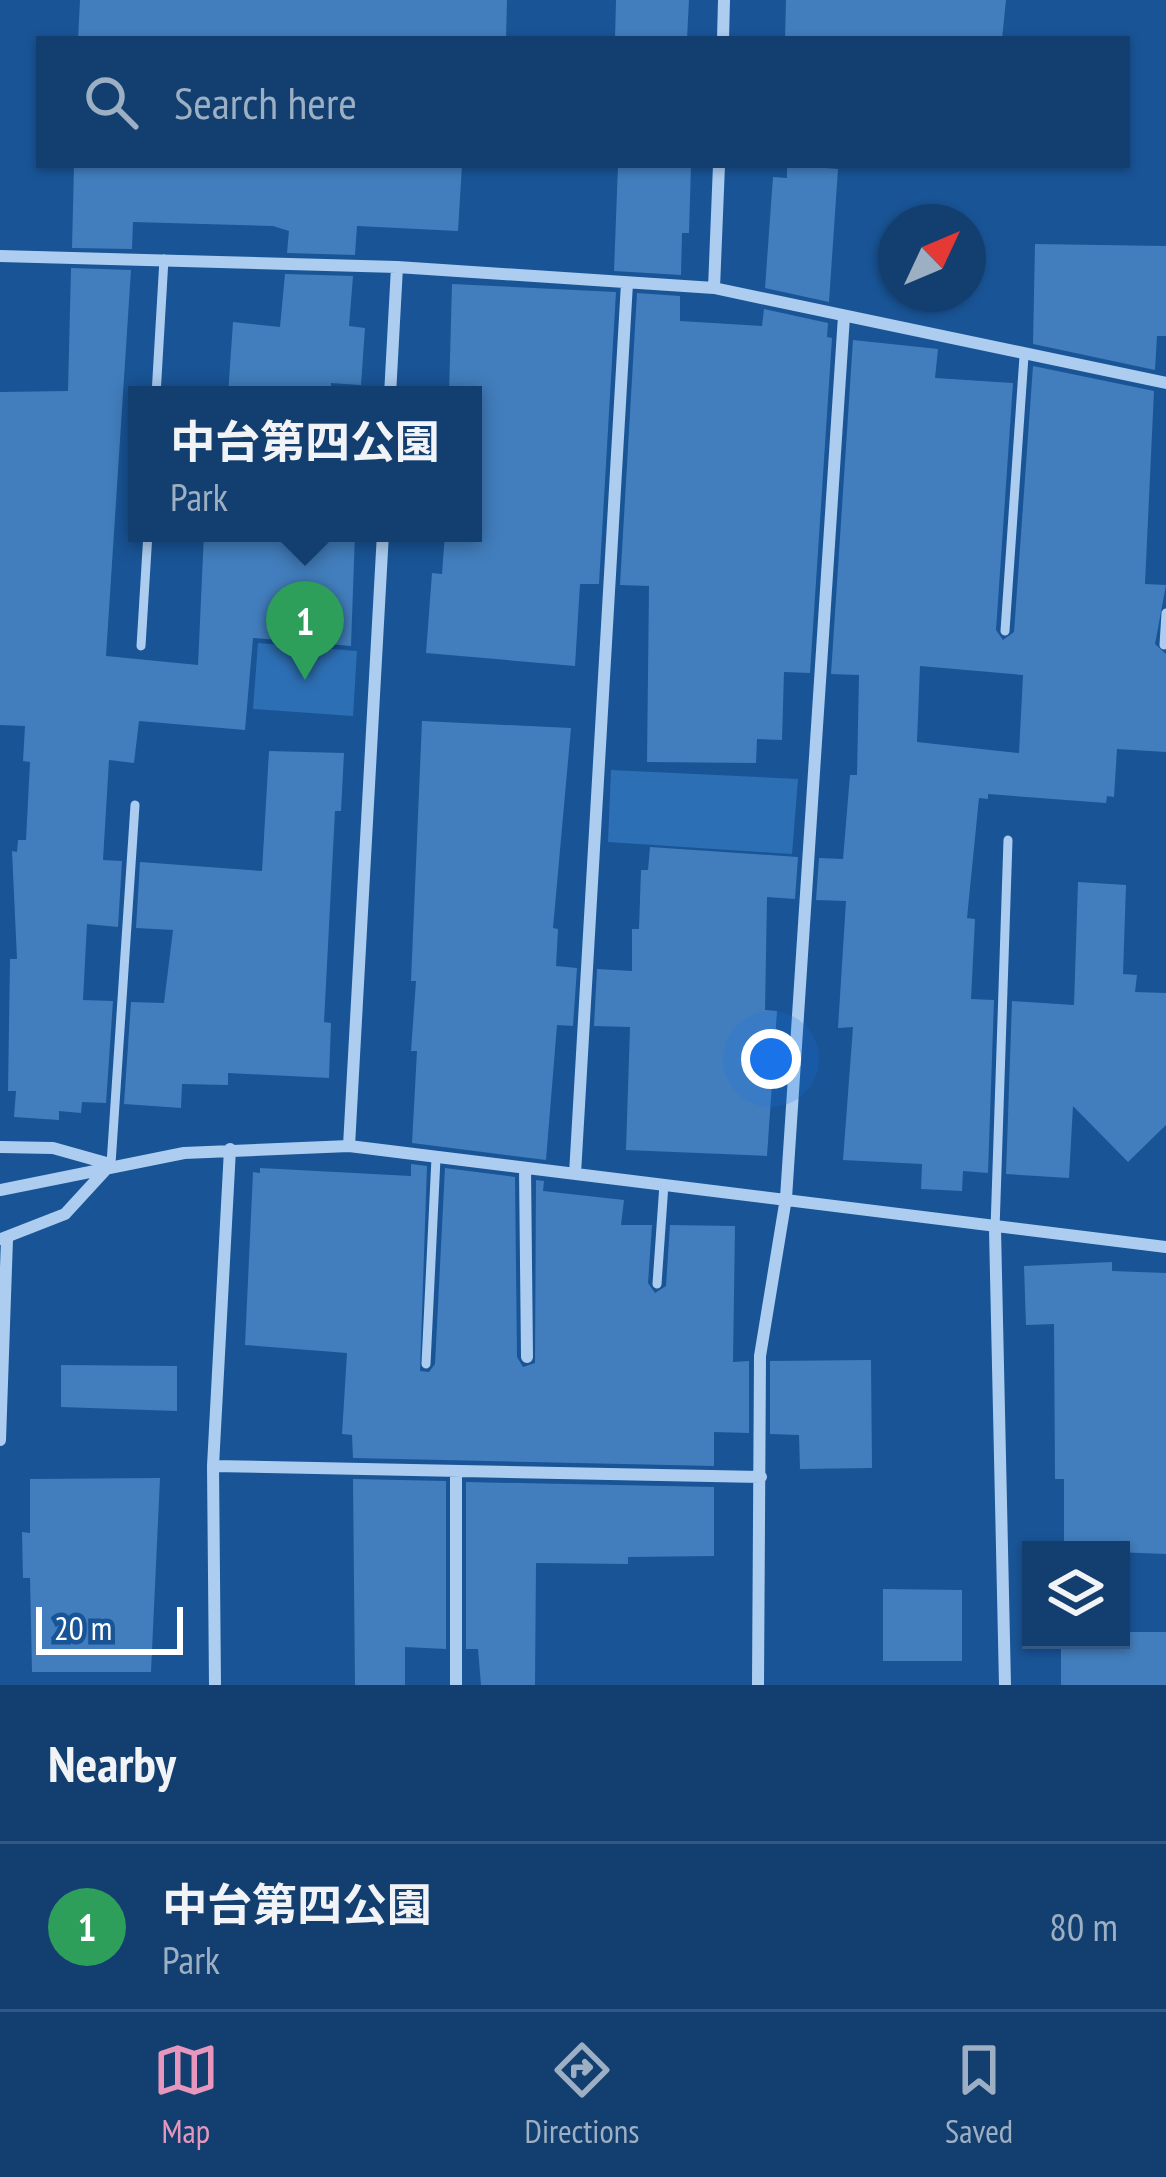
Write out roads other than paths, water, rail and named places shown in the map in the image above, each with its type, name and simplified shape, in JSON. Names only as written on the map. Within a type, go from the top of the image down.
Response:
[{"type":"street","points":[[723,36],[724,0]]},
{"type":"street","points":[[714,288],[718,168]]},
{"type":"street","points":[[0,256],[397,266],[714,288],[1166,383]]},
{"type":"street","points":[[390,386],[397,266]]},
{"type":"street","points":[[575,1174],[627,283]]},
{"type":"street","points":[[758,1685],[760,1356],[787,1198],[844,316]]},
{"type":"street","points":[[349,1146],[382,542]]},
{"type":"street","points":[[0,1190],[111,1164],[230,1149],[349,1146],[1166,1247]]},
{"type":"street","points":[[0,1147],[53,1148],[111,1164]]},
{"type":"street","points":[[214,1685],[213,1466],[230,1149]]},
{"type":"street","points":[[0,1441],[3,1239],[64,1214],[111,1164]]},
{"type":"street","points":[[525,1168],[527,1357]]},
{"type":"street","points":[[995,1229],[1005,1685]]},
{"type":"street","points":[[213,1466],[761,1477]]},
{"type":"street","points":[[456,1473],[456,1685]]},
{"type":"lane","points":[[157,386],[164,259]]},
{"type":"lane","points":[[1005,631],[1024,356]]},
{"type":"lane","points":[[141,646],[147,542]]},
{"type":"lane","points":[[1164,645],[1166,613]]},
{"type":"lane","points":[[111,1164],[135,805]]},
{"type":"lane","points":[[995,1229],[1008,839]]},
{"type":"lane","points":[[425,1364],[436,1158]]},
{"type":"lane","points":[[657,1284],[664,1184]]},
{"type":"place","name":"中台第四公園","points":[[305,680]]}]
